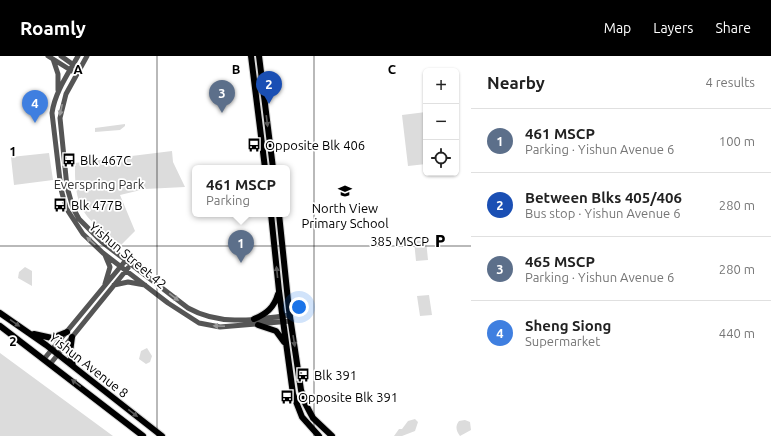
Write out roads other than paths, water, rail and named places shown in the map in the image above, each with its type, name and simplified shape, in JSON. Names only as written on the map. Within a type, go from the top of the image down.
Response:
[{"type":"main road","points":[[251,56],[265,165]]},
{"type":"main road","points":[[253,79],[255,74],[255,65],[259,59]]},
{"type":"main road","points":[[259,59],[273,165]]},
{"type":"main road","points":[[271,217],[279,291],[293,394],[296,404],[306,422],[319,436]]},
{"type":"main road","points":[[279,217],[301,390],[305,403],[313,418],[332,436]]},
{"type":"main road","points":[[254,319],[268,311],[276,302],[279,291]]},
{"type":"main road","name":"Yishun Avenue 8","points":[[0,313],[53,350],[162,436]]},
{"type":"main road","points":[[258,325],[276,330],[287,347]]},
{"type":"main road","name":"Yishun Avenue 8","points":[[0,326],[51,363],[143,436]]},
{"type":"main road","points":[[30,334],[52,338],[70,334],[70,352],[73,366]]},
{"type":"street","points":[[61,56],[80,69]]},
{"type":"street","name":"Yishun Street 42","points":[[78,56],[58,91],[52,113],[62,197],[68,214],[77,227],[104,253],[189,318],[199,323],[220,327],[258,325],[291,318]]},
{"type":"street","name":"Yishun Street 42","points":[[87,56],[66,94],[60,118],[60,136],[69,198],[79,219],[90,232],[188,308],[199,314],[224,321],[283,319]]},
{"type":"street","points":[[50,57],[76,74]]},
{"type":"street","points":[[50,57],[58,74],[58,91]]},
{"type":"street","points":[[104,253],[110,267],[104,287]]},
{"type":"street","points":[[51,363],[104,287],[126,260]]},
{"type":"street","points":[[44,359],[70,334],[132,264]]},
{"type":"street","points":[[114,285],[128,282],[146,286]]},
{"type":"place","name":"Between Blks 405/406","points":[[269,104]]},
{"type":"place","name":"465 MSCP","points":[[222,113]]},
{"type":"place","name":"Sheng Siong","points":[[35,123]]},
{"type":"place","name":"Opposite Blk 406","points":[[254,145]]},
{"type":"place","name":"Blk 467C","points":[[69,160]]},
{"type":"place","name":"North View Primary School","points":[[345,191]]},
{"type":"place","name":"Blk 477B","points":[[60,205]]},
{"type":"place","name":"385 MSCP","points":[[440,241]]},
{"type":"place","name":"461 MSCP","points":[[241,263]]},
{"type":"place","name":"Blk 391","points":[[303,375]]},
{"type":"place","name":"Opposite Blk 391","points":[[287,397]]},
{"type":"park label","name":"Everspring Park","points":[[99,184]]}]
